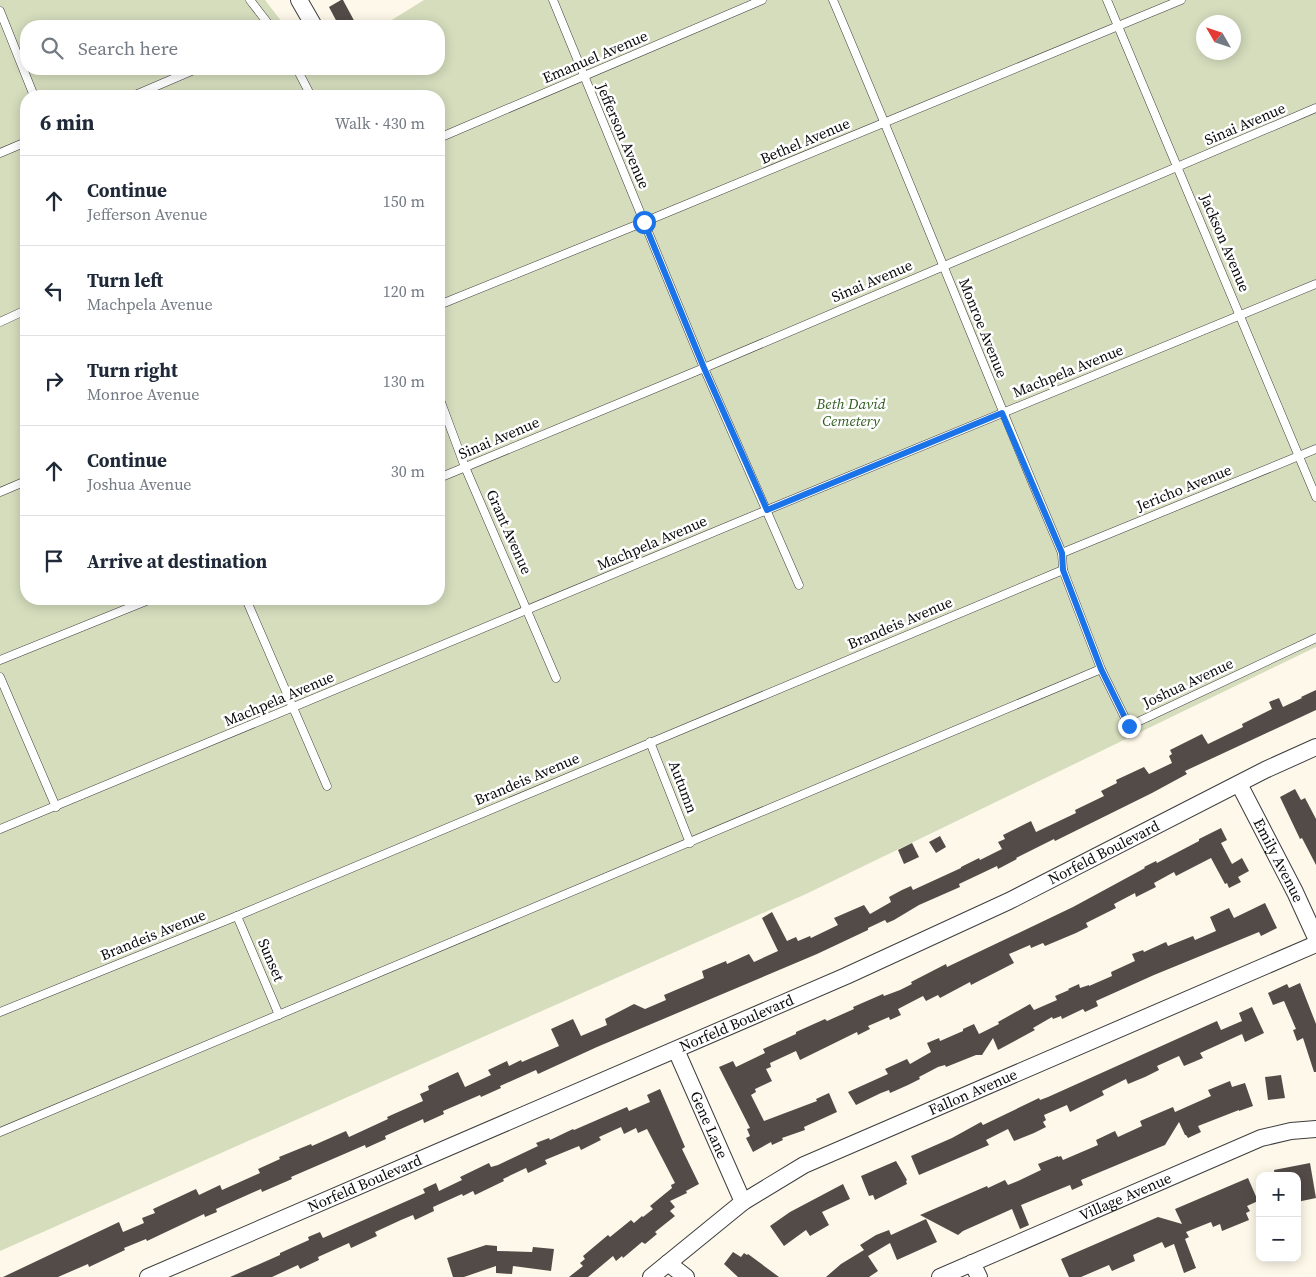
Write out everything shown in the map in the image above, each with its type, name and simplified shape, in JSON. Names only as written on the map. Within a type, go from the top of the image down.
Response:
[{"type":"street","points":[[299,0],[311,20]]},
{"type":"street","name":"Norfeld Boulevard","points":[[148,1277],[846,976],[1009,901],[1265,770],[1316,747]]},
{"type":"street","name":"Emily Avenue","points":[[1239,784],[1295,892],[1316,938]]},
{"type":"street","name":"Fallon Avenue","points":[[650,1277],[743,1202],[804,1165],[1316,944]]},
{"type":"street","name":"Gene Lane","points":[[676,1050],[743,1202]]},
{"type":"street","name":"Village Avenue","points":[[940,1277],[976,1270],[1261,1138],[1291,1131],[1316,1129]]},
{"type":"street","points":[[668,1263],[686,1277]]},
{"type":"lane","points":[[250,0],[265,20]]},
{"type":"lane","name":"Jefferson Avenue","points":[[553,0],[704,368],[799,585]]},
{"type":"lane","name":"Emanuel Avenue","points":[[445,135],[762,0]]},
{"type":"lane","name":"Monroe Avenue","points":[[832,0],[885,122],[1002,413],[1062,553],[1063,570],[1101,669]]},
{"type":"lane","name":"Jackson Avenue","points":[[1107,0],[1316,496]]},
{"type":"lane","name":"Bethel Avenue","points":[[445,304],[1181,0]]},
{"type":"lane","points":[[0,11],[20,61]]},
{"type":"lane","points":[[26,75],[32,90]]},
{"type":"lane","points":[[147,90],[182,75]]},
{"type":"lane","points":[[300,75],[308,90]]},
{"type":"lane","name":"Sinai Avenue","points":[[445,476],[704,368],[1316,108]]},
{"type":"lane","points":[[0,153],[20,145]]},
{"type":"lane","name":"Machpela Avenue","points":[[0,830],[767,510],[1316,284]]},
{"type":"lane","points":[[0,322],[20,313]]},
{"type":"lane","name":"Grant Avenue","points":[[445,413],[466,467],[556,678]]},
{"type":"lane","name":"Jericho Avenue","points":[[1062,553],[1316,448]]},
{"type":"lane","points":[[0,492],[20,484]]},
{"type":"lane","name":"Brandeis Avenue","points":[[0,1012],[237,916],[1063,570]]},
{"type":"lane","points":[[0,660],[135,605]]},
{"type":"lane","points":[[249,605],[327,786]]},
{"type":"lane","name":"Joshua Avenue","points":[[1101,669],[1129,726],[1316,638]]},
{"type":"lane","points":[[0,1132],[1101,669]]},
{"type":"lane","points":[[0,677],[56,807]]},
{"type":"lane","name":"Autumn","points":[[650,742],[690,843]]},
{"type":"lane","name":"Sunset","points":[[237,916],[279,1016]]},
{"type":"green space","name":"Beth David Cemetery","points":[[0,0],[265,0],[280,20],[20,20],[20,75],[445,75],[445,20],[392,20],[424,0],[1316,0],[1316,647],[806,894],[0,1251]]},
{"type":"building","points":[[343,0],[354,20],[336,20],[329,7]]},
{"type":"building","points":[[1316,690],[1316,710],[1185,771],[1187,774],[1152,793],[1055,841],[1054,839],[998,869],[997,866],[959,884],[960,887],[919,905],[894,920],[887,923],[885,920],[817,954],[538,1074],[536,1070],[500,1086],[501,1088],[481,1097],[480,1095],[443,1111],[444,1114],[424,1123],[423,1119],[385,1136],[386,1139],[366,1148],[365,1145],[291,1177],[292,1179],[262,1192],[261,1189],[254,1192],[216,1209],[217,1212],[205,1217],[204,1214],[147,1241],[146,1239],[124,1248],[125,1250],[89,1267],[88,1264],[58,1277],[3,1277],[119,1222],[123,1232],[144,1223],[142,1218],[155,1213],[153,1209],[196,1189],[199,1195],[220,1185],[222,1190],[260,1173],[258,1169],[280,1159],[279,1157],[311,1144],[312,1146],[346,1131],[349,1137],[423,1101],[420,1094],[429,1090],[428,1086],[458,1072],[465,1087],[491,1075],[488,1070],[507,1061],[509,1066],[559,1046],[551,1029],[573,1019],[581,1036],[607,1025],[605,1019],[634,1004],[645,1009],[666,1000],[664,995],[704,978],[702,971],[726,961],[727,964],[749,954],[754,962],[778,951],[762,918],[772,912],[787,941],[796,937],[798,941],[810,936],[811,938],[838,925],[834,918],[864,905],[870,914],[891,902],[889,897],[902,890],[911,886],[913,890],[1002,849],[998,842],[1005,839],[1003,835],[1031,821],[1036,832],[1076,813],[1075,810],[1104,796],[1101,791],[1117,783],[1116,780],[1144,767],[1149,774],[1172,763],[1169,756],[1172,754],[1170,750],[1202,734],[1208,744],[1243,727],[1242,724],[1272,709],[1269,702],[1279,698],[1283,707]]},
{"type":"building","points":[[1295,789],[1301,800],[1305,798],[1316,819],[1316,865],[1302,838],[1300,839],[1280,797]]},
{"type":"building","points":[[1221,828],[1227,840],[1221,843],[1232,864],[1242,858],[1249,871],[1238,877],[1241,882],[1229,888],[1211,858],[1176,876],[1174,872],[1154,883],[1156,887],[1136,897],[1135,893],[1114,904],[1116,908],[1086,923],[1088,927],[1076,933],[1045,946],[1043,943],[1031,948],[1030,945],[1009,954],[1014,963],[971,985],[970,982],[940,998],[938,995],[926,1001],[923,996],[898,1009],[901,1015],[890,1020],[889,1017],[868,1026],[870,1029],[858,1035],[857,1032],[800,1060],[796,1051],[770,1063],[771,1067],[766,1069],[772,1081],[755,1089],[756,1092],[751,1095],[764,1121],[817,1101],[816,1099],[829,1093],[837,1112],[804,1127],[805,1130],[782,1138],[783,1140],[772,1145],[771,1142],[753,1152],[746,1138],[750,1136],[747,1129],[750,1128],[719,1067],[733,1061],[736,1067],[765,1053],[763,1049],[796,1034],[796,1032],[825,1019],[827,1021],[883,994],[884,996],[900,990],[912,984],[911,982],[946,964],[947,967],[1073,907],[1144,867],[1156,861],[1157,863]]},
{"type":"building","points":[[940,836],[946,847],[936,853],[929,842]]},
{"type":"building","points":[[912,843],[919,857],[904,864],[898,850]]},
{"type":"building","points":[[1265,903],[1277,928],[1261,936],[1259,932],[1154,975],[1096,1001],[1098,1006],[1085,1012],[1083,1009],[1062,1019],[1061,1016],[1053,1019],[1052,1017],[1033,1028],[1035,1030],[998,1050],[993,1038],[982,1055],[976,1055],[946,1067],[945,1065],[938,1067],[919,1077],[920,1079],[890,1093],[889,1090],[856,1105],[848,1092],[888,1074],[885,1069],[907,1059],[910,1064],[931,1052],[927,1043],[939,1038],[940,1041],[974,1024],[979,1034],[999,1024],[998,1022],[1030,1004],[1034,1010],[1057,1000],[1055,996],[1079,984],[1080,988],[1089,986],[1112,976],[1111,972],[1135,961],[1132,954],[1143,950],[1144,952],[1166,942],[1168,946],[1193,936],[1195,940],[1216,931],[1210,917],[1229,908],[1234,918]]},
{"type":"building","points":[[1300,983],[1316,1024],[1316,1072],[1314,1072],[1303,1038],[1297,1041],[1293,1030],[1296,1029],[1284,1001],[1273,1005],[1268,993],[1287,984],[1289,988]]},
{"type":"building","points":[[1252,1007],[1264,1033],[1245,1042],[1242,1034],[1200,1053],[1203,1058],[1184,1066],[1179,1056],[1157,1066],[1159,1070],[1145,1077],[1128,1084],[1126,1079],[1102,1091],[1104,1095],[1070,1112],[1067,1105],[1044,1115],[1046,1120],[1043,1122],[1046,1127],[1034,1133],[1014,1141],[1008,1129],[986,1140],[989,1145],[919,1175],[911,1156],[952,1138],[981,1122],[983,1125],[1039,1098],[1040,1100],[1048,1097],[1217,1021],[1221,1030],[1242,1021],[1239,1013]]},
{"type":"building","points":[[1281,1075],[1285,1098],[1268,1100],[1265,1077]]},
{"type":"building","points":[[1230,1081],[1232,1087],[1245,1083],[1253,1106],[1198,1126],[1201,1132],[1188,1138],[1179,1122],[1165,1145],[1081,1180],[1083,1185],[1072,1190],[1070,1185],[1021,1205],[1029,1225],[1020,1229],[1012,1209],[958,1235],[920,1215],[987,1186],[988,1188],[1005,1180],[1008,1185],[1018,1181],[1041,1170],[1038,1164],[1058,1156],[1061,1156],[1063,1160],[1098,1145],[1096,1140],[1115,1131],[1118,1137],[1142,1126],[1140,1121],[1173,1107],[1175,1112],[1211,1096],[1208,1090]]},
{"type":"building","points":[[660,1089],[685,1147],[682,1149],[699,1184],[686,1191],[687,1193],[670,1201],[675,1207],[670,1211],[675,1216],[655,1232],[657,1234],[645,1244],[642,1242],[623,1258],[622,1256],[616,1261],[613,1256],[588,1277],[569,1277],[583,1266],[580,1263],[585,1259],[583,1256],[608,1235],[610,1237],[631,1220],[634,1223],[643,1217],[653,1209],[650,1206],[672,1188],[671,1185],[675,1183],[647,1129],[638,1133],[636,1128],[624,1134],[621,1127],[599,1137],[601,1140],[581,1150],[579,1146],[545,1160],[547,1164],[528,1173],[526,1168],[475,1195],[473,1191],[463,1196],[462,1194],[433,1207],[434,1211],[415,1220],[413,1215],[401,1220],[375,1232],[377,1236],[351,1248],[349,1243],[318,1257],[319,1260],[300,1269],[298,1265],[272,1277],[230,1277],[280,1255],[280,1253],[309,1240],[308,1237],[320,1232],[323,1238],[425,1193],[423,1189],[436,1183],[439,1191],[462,1180],[460,1177],[489,1163],[491,1167],[498,1165],[538,1146],[536,1143],[549,1138],[550,1140],[627,1107],[629,1111],[650,1102],[647,1095]]},
{"type":"building","points":[[896,1161],[907,1180],[907,1184],[875,1200],[873,1195],[869,1196],[861,1176]]},
{"type":"building","points":[[1310,1163],[1316,1198],[1301,1201],[1301,1172],[1274,1172],[1274,1170]]},
{"type":"building","points":[[1248,1178],[1256,1196],[1256,1202],[1247,1206],[1250,1211],[1246,1213],[1249,1220],[1222,1231],[1220,1224],[1213,1227],[1211,1222],[1186,1232],[1189,1237],[1185,1239],[1196,1268],[1184,1273],[1174,1244],[1165,1248],[1162,1242],[1133,1255],[1135,1261],[1112,1271],[1109,1265],[1081,1277],[1069,1277],[1061,1259],[1158,1217],[1182,1224],[1175,1209]]},
{"type":"building","points":[[843,1184],[850,1199],[822,1212],[829,1225],[810,1236],[806,1230],[784,1246],[770,1226],[790,1212]]},
{"type":"building","points":[[926,1219],[937,1242],[897,1260],[890,1243],[868,1256],[878,1271],[869,1277],[826,1277],[841,1264],[864,1250],[860,1245],[876,1235],[889,1230],[891,1235]]},
{"type":"building","points":[[486,1245],[497,1246],[497,1251],[532,1252],[533,1247],[554,1249],[551,1271],[513,1266],[512,1274],[496,1273],[496,1266],[464,1277],[453,1277],[447,1258]]},
{"type":"building","points":[[733,1252],[741,1257],[744,1253],[748,1254],[779,1277],[738,1277],[724,1264]]},
{"type":"route","points":[[644,222],[704,368],[767,510],[1002,413],[1062,553],[1063,570],[1101,669],[1129,726]]}]
